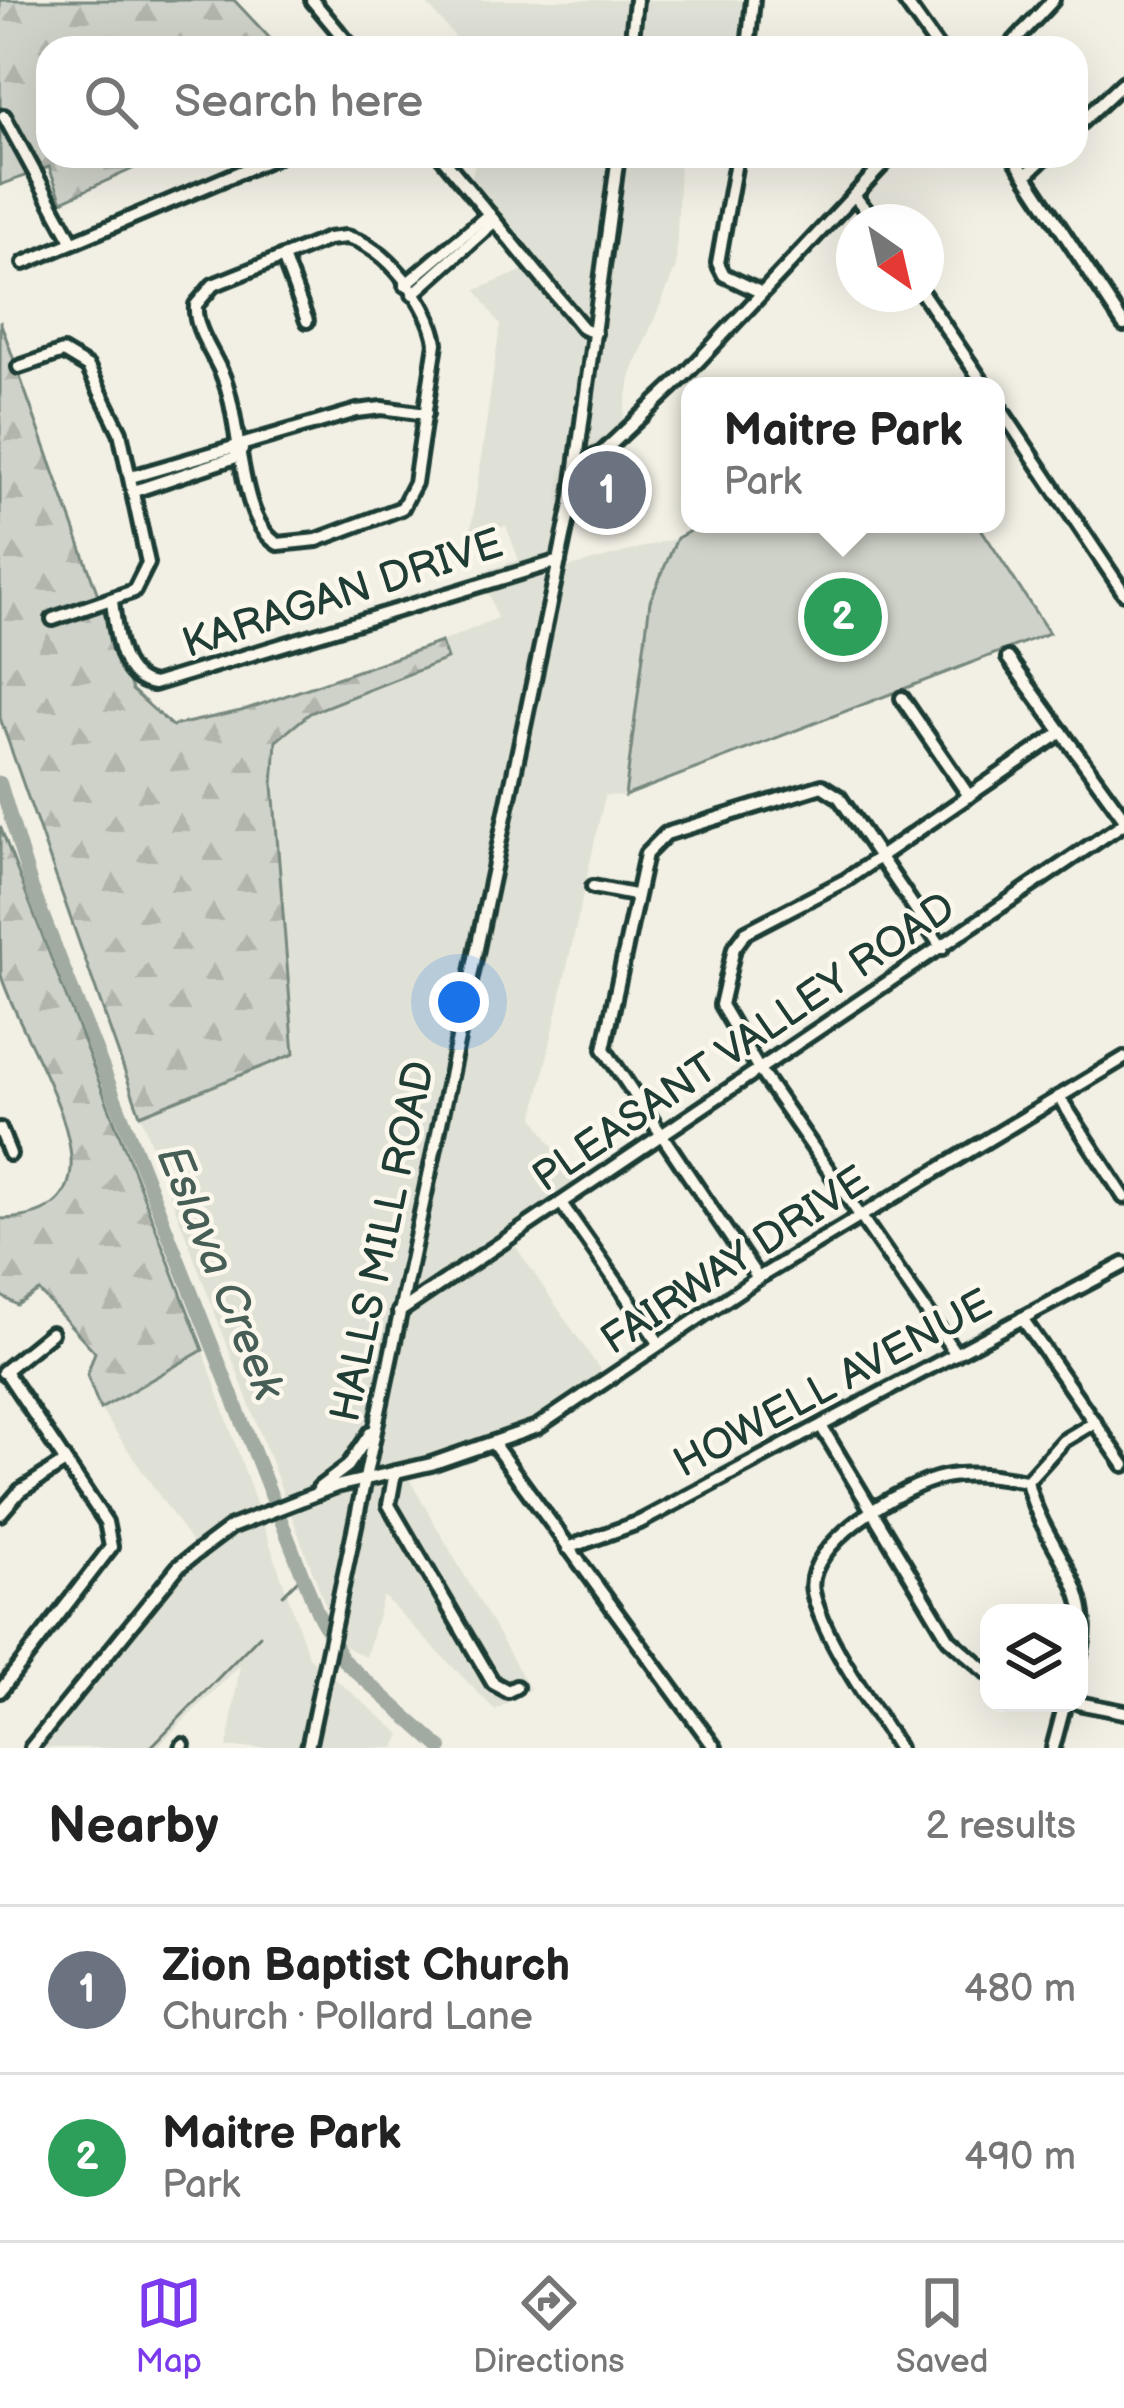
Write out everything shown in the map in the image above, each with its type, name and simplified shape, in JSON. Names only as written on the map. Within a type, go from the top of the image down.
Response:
[{"type":"street","points":[[312,0],[342,36]]},
{"type":"street","points":[[632,36],[636,0]]},
{"type":"street","points":[[749,36],[753,0]]},
{"type":"street","points":[[904,0],[930,36]]},
{"type":"street","points":[[1019,36],[1053,0]]},
{"type":"street","points":[[1088,116],[1124,82]]},
{"type":"street","points":[[4,116],[72,242]]},
{"type":"street","points":[[24,263],[249,168]]},
{"type":"street","points":[[451,168],[583,328],[595,333]]},
{"type":"street","name":"HALLS MILL ROAD","points":[[31,1748],[178,1566],[231,1527],[365,1480],[559,561],[577,465],[617,168]]},
{"type":"street","points":[[734,168],[718,263],[724,275],[760,292]]},
{"type":"street","points":[[577,465],[602,453],[640,418],[880,168]]},
{"type":"street","points":[[1021,168],[1124,325]]},
{"type":"street","points":[[1026,175],[1033,168]]},
{"type":"street","points":[[854,195],[861,204]]},
{"type":"street","points":[[409,289],[492,218]]},
{"type":"street","points":[[346,237],[374,250],[428,315],[436,343],[411,492],[395,513],[316,540],[278,544],[252,516],[235,408],[195,314],[206,291],[283,256],[346,237]]},
{"type":"street","points":[[283,256],[307,321]]},
{"type":"street","points":[[935,312],[979,377]]},
{"type":"street","points":[[19,367],[52,354],[74,356],[88,367],[114,413],[148,563],[134,591],[53,619]]},
{"type":"street","points":[[131,477],[233,458],[242,449],[358,411],[382,408],[426,413]]},
{"type":"street","points":[[1005,415],[1124,593]]},
{"type":"street","points":[[134,491],[191,465]]},
{"type":"street","name":"KARAGAN DRIVE","points":[[112,601],[127,665],[144,683],[169,682],[559,561]]},
{"type":"street","points":[[1008,658],[1124,820]]},
{"type":"street","points":[[902,698],[969,796]]},
{"type":"street","points":[[956,1354],[760,1070],[721,1005],[740,938],[880,857],[1062,732]]},
{"type":"street","points":[[758,1278],[606,1057],[603,1042],[646,854],[666,834],[811,787],[830,789],[942,948]]},
{"type":"street","name":"PLEASANT VALLEY ROAD","points":[[398,1312],[942,948],[1124,820]]},
{"type":"street","points":[[593,887],[634,895]]},
{"type":"street","name":"FAIRWAY DRIVE","points":[[365,1480],[495,1446],[537,1427],[758,1278],[1124,1058]]},
{"type":"street","points":[[1059,1097],[1124,1197]]},
{"type":"street","points":[[0,1129],[10,1154]]},
{"type":"street","points":[[561,1203],[659,1343]]},
{"type":"street","name":"HOWELL AVENUE","points":[[568,1548],[640,1522],[1124,1264]]},
{"type":"street","points":[[1022,1318],[1124,1465]]},
{"type":"street","points":[[0,1690],[112,1547],[106,1522],[2,1372],[51,1333]]},
{"type":"street","points":[[898,1748],[822,1618],[812,1589],[816,1562],[839,1534],[941,1478],[1027,1481],[1063,1442],[1095,1422]]},
{"type":"street","points":[[302,1499],[348,1466],[376,1424]]},
{"type":"street","points":[[820,1426],[949,1639],[980,1665]]},
{"type":"street","points":[[495,1446],[715,1748]]},
{"type":"street","points":[[0,1514],[6,1502],[65,1462]]},
{"type":"street","points":[[395,1472],[389,1505],[409,1544],[493,1683],[508,1691],[516,1687]]},
{"type":"street","points":[[308,1748],[365,1480]]},
{"type":"street","points":[[1027,1481],[1034,1514],[1084,1604]]},
{"type":"street","points":[[1088,1705],[1124,1712]]},
{"type":"street","points":[[1053,1748],[1063,1712]]},
{"type":"shaded area","points":[[423,0],[744,0],[742,36],[454,36]]},
{"type":"shaded area","points":[[474,168],[680,168],[676,267],[631,375],[617,452],[582,483],[563,569],[677,538],[650,601],[625,796],[605,795],[534,1117],[575,1183],[505,1231],[605,1377],[536,1422],[401,1465],[530,1689],[495,1710],[383,1596],[366,1657],[340,1644],[140,1115],[294,1053],[273,785],[276,741],[310,713],[446,660],[441,642],[497,618],[482,572],[519,560],[506,526],[470,536],[500,325],[476,290],[524,270],[466,197]]},
{"type":"shaded area","points":[[203,1350],[309,1657],[401,1734],[395,1748],[227,1748],[240,1665],[156,1748],[41,1748],[200,1555],[100,1409]]},
{"type":"green space","points":[[0,0],[234,0],[268,36],[36,36],[36,168],[46,168],[0,185]]},
{"type":"green space","points":[[49,168],[135,168],[62,201]]},
{"type":"green space","points":[[0,321],[132,690],[172,726],[241,711],[441,642],[447,659],[310,713],[276,741],[273,785],[294,1054],[140,1115],[0,718]]},
{"type":"green space","points":[[686,533],[984,533],[1049,633],[625,796],[650,601],[677,538]]},
{"type":"green space","points":[[0,826],[203,1350],[100,1409],[87,1375],[95,1352],[39,1291],[17,1305],[0,1295],[0,1219],[44,1210],[66,1189],[71,1158],[64,1121],[1,975]]},
{"type":"waterway","name":"Eslava Creek","points":[[0,783],[32,888],[318,1614],[343,1660],[441,1748]]},
{"type":"waterway","points":[[283,1595],[304,1574]]},
{"type":"waterway","points":[[150,1748],[260,1635]]},
{"type":"place","name":"Zion Baptist Church","points":[[607,490]]},
{"type":"place","name":"Maitre Park","points":[[843,617]]}]
